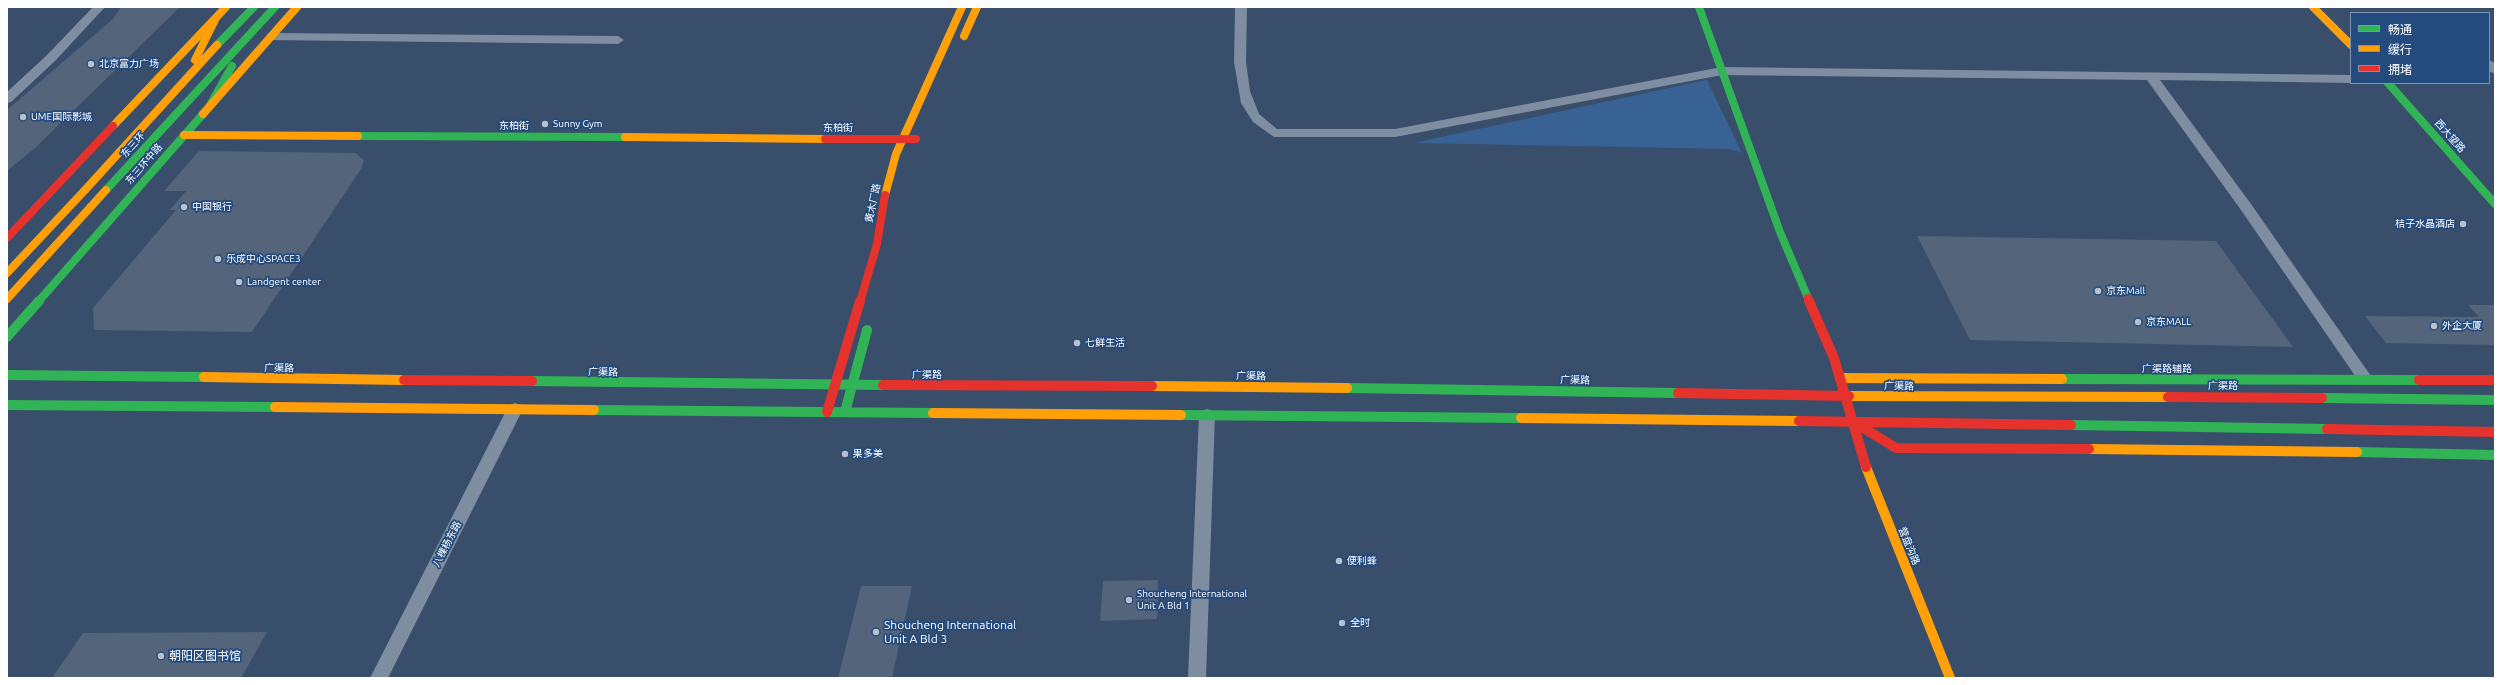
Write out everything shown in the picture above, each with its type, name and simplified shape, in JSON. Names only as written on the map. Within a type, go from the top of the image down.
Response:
[{"type":"main road","points":[[7,238],[226,7]]},
{"type":"main road","name":"东三环","points":[[7,272],[85,190],[188,75],[254,7]]},
{"type":"main road","name":"东三环","points":[[7,299],[275,7]]},
{"type":"main road","name":"东三环中路","points":[[7,337],[297,7]]},
{"type":"main road","name":"黄木厂路","points":[[827,412],[836,386],[877,244],[880,216],[896,154],[962,7]]},
{"type":"main road","points":[[961,42],[977,7]]},
{"type":"main road","name":"营盘沟路","points":[[1699,7],[1780,232],[1834,358],[1864,461],[1950,678]]},
{"type":"main road","points":[[2313,7],[2350,45]]},
{"type":"main road","points":[[188,75],[216,18]]},
{"type":"main road","points":[[209,107],[251,34]]},
{"type":"main road","name":"西大望路","points":[[2389,84],[2495,204]]},
{"type":"main road","name":"东柏街","points":[[184,135],[902,139],[918,135],[912,152]]},
{"type":"main road","points":[[7,272],[64,272]]},
{"type":"main road","points":[[845,412],[870,319]]},
{"type":"main road","name":"广渠路","points":[[7,375],[836,386],[1214,386],[1986,398],[2065,396],[2495,400]]},
{"type":"main road","name":"广渠路辅路","points":[[1840,378],[1995,377],[2252,380],[2365,378],[2407,380],[2495,380]]},
{"type":"main road","points":[[2407,380],[2452,388],[2495,391]]},
{"type":"main road","points":[[7,405],[1852,421],[2495,432]]},
{"type":"main road","points":[[1852,421],[1896,448],[2309,451],[2495,455]]},
{"type":"street","points":[[7,99],[51,58],[99,7]]},
{"type":"street","points":[[1241,7],[1241,74],[1245,94],[1253,114],[1274,133],[1395,133],[1722,71],[2350,79]]},
{"type":"street","points":[[271,37],[618,40]]},
{"type":"street","points":[[2151,77],[2246,207],[2365,378]]},
{"type":"street","name":"八棵杨东路","points":[[379,678],[515,409]]},
{"type":"street","points":[[1197,678],[1207,415]]},
{"type":"shaded area","points":[[1707,80],[1742,153],[1730,149],[1413,143]]},
{"type":"building","name":"北京富力广场","points":[[121,7],[180,7],[35,148],[7,171],[7,110],[113,19]]},
{"type":"building","name":"乐成中心SPACE3","points":[[199,151],[355,153],[364,160],[361,169],[252,332],[94,330],[93,308],[176,210],[170,210],[186,191],[164,191]]},
{"type":"building","name":"京东Mall","points":[[1917,236],[2216,241],[2293,347],[1970,340]]},
{"type":"building","name":"外企大厦","points":[[2468,305],[2495,305],[2495,345],[2386,343],[2365,316],[2479,317]]},
{"type":"building","name":"Shoucheng International Unit A Bld 1","points":[[1158,580],[1157,619],[1100,621],[1103,581]]},
{"type":"building","name":"Shoucheng International Unit A Bld 3","points":[[861,586],[912,586],[892,678],[838,678]]},
{"type":"building","name":"朝阳区图书馆","points":[[267,632],[241,678],[52,678],[83,633]]},
{"type":"traffic: fast","points":[[217,45],[254,7]]},
{"type":"traffic: fast","points":[[106,190],[275,7]]},
{"type":"traffic: fast","points":[[1699,7],[1780,232],[1808,298]]},
{"type":"traffic: fast","points":[[209,107],[232,66]]},
{"type":"traffic: fast","points":[[2389,84],[2495,204]]},
{"type":"traffic: fast","points":[[7,337],[203,114]]},
{"type":"traffic: fast","points":[[358,136],[625,137]]},
{"type":"traffic: fast","points":[[845,412],[867,330]]},
{"type":"traffic: fast","points":[[7,375],[204,377]]},
{"type":"traffic: fast","points":[[2062,379],[2419,380]]},
{"type":"traffic: fast","points":[[532,381],[883,385]]},
{"type":"traffic: fast","points":[[1347,388],[1678,393]]},
{"type":"traffic: fast","points":[[2322,398],[2495,400]]},
{"type":"traffic: fast","points":[[7,405],[275,407]]},
{"type":"traffic: fast","points":[[594,410],[933,413]]},
{"type":"traffic: fast","points":[[1181,415],[1521,418]]},
{"type":"traffic: fast","points":[[2071,425],[2327,429]]},
{"type":"traffic: fast","points":[[2357,452],[2495,455]]},
{"type":"traffic: slow","points":[[113,126],[226,7]]},
{"type":"traffic: slow","points":[[203,114],[297,7]]},
{"type":"traffic: slow","points":[[885,195],[896,154],[962,7]]},
{"type":"traffic: slow","points":[[964,36],[977,7]]},
{"type":"traffic: slow","points":[[2313,7],[2350,44]]},
{"type":"traffic: slow","points":[[195,60],[216,18]]},
{"type":"traffic: slow","points":[[85,190],[217,45]]},
{"type":"traffic: slow","points":[[184,135],[358,136]]},
{"type":"traffic: slow","points":[[625,137],[825,139]]},
{"type":"traffic: slow","points":[[7,273],[85,190]]},
{"type":"traffic: slow","points":[[7,299],[106,190]]},
{"type":"traffic: slow","points":[[204,377],[404,380]]},
{"type":"traffic: slow","points":[[1840,378],[2062,379]]},
{"type":"traffic: slow","points":[[1152,386],[1347,388]]},
{"type":"traffic: slow","points":[[1849,396],[2168,397]]},
{"type":"traffic: slow","points":[[275,407],[594,410]]},
{"type":"traffic: slow","points":[[933,413],[1181,415]]},
{"type":"traffic: slow","points":[[1521,418],[1799,421]]},
{"type":"traffic: slow","points":[[2089,449],[2357,452]]},
{"type":"traffic: slow","points":[[1866,467],[1950,678]]},
{"type":"traffic: jam","points":[[7,238],[113,126]]},
{"type":"traffic: jam","points":[[825,139],[916,139]]},
{"type":"traffic: jam","points":[[827,412],[877,244],[880,216],[885,195]]},
{"type":"traffic: jam","points":[[1808,298],[1834,358],[1866,467]]},
{"type":"traffic: jam","points":[[404,380],[532,381]]},
{"type":"traffic: jam","points":[[2419,380],[2495,380]]},
{"type":"traffic: jam","points":[[883,385],[1152,386]]},
{"type":"traffic: jam","points":[[1678,393],[1849,396]]},
{"type":"traffic: jam","points":[[2168,397],[2322,398]]},
{"type":"traffic: jam","points":[[1799,421],[2071,425]]},
{"type":"traffic: jam","points":[[1852,421],[1896,448],[2089,449]]},
{"type":"traffic: jam","points":[[2327,429],[2495,432]]},
{"type":"place","name":"北京富力广场","points":[[91,64]]},
{"type":"place","name":"UME国际影城","points":[[23,117]]},
{"type":"place","name":"Sunny Gym","points":[[545,124]]},
{"type":"place","name":"中国银行","points":[[184,207]]},
{"type":"place","name":"桔子水晶酒店","points":[[2463,224]]},
{"type":"place","name":"乐成中心SPACE3","points":[[218,259]]},
{"type":"place","name":"Landgent center","points":[[239,282]]},
{"type":"place","name":"京东Mall","points":[[2098,291]]},
{"type":"place","name":"京东MALL","points":[[2138,322]]},
{"type":"place","name":"外企大厦","points":[[2434,326]]},
{"type":"place","name":"七鲜生活","points":[[1077,343]]},
{"type":"place","name":"果多美","points":[[845,454]]},
{"type":"place","name":"便利蜂","points":[[1339,561]]},
{"type":"place","name":"Shoucheng International Unit A Bld 1","points":[[1129,600]]},
{"type":"place","name":"全时","points":[[1342,623]]},
{"type":"place","name":"Shoucheng International Unit A Bld 3","points":[[876,632]]},
{"type":"place","name":"朝阳区图书馆","points":[[161,656]]}]
